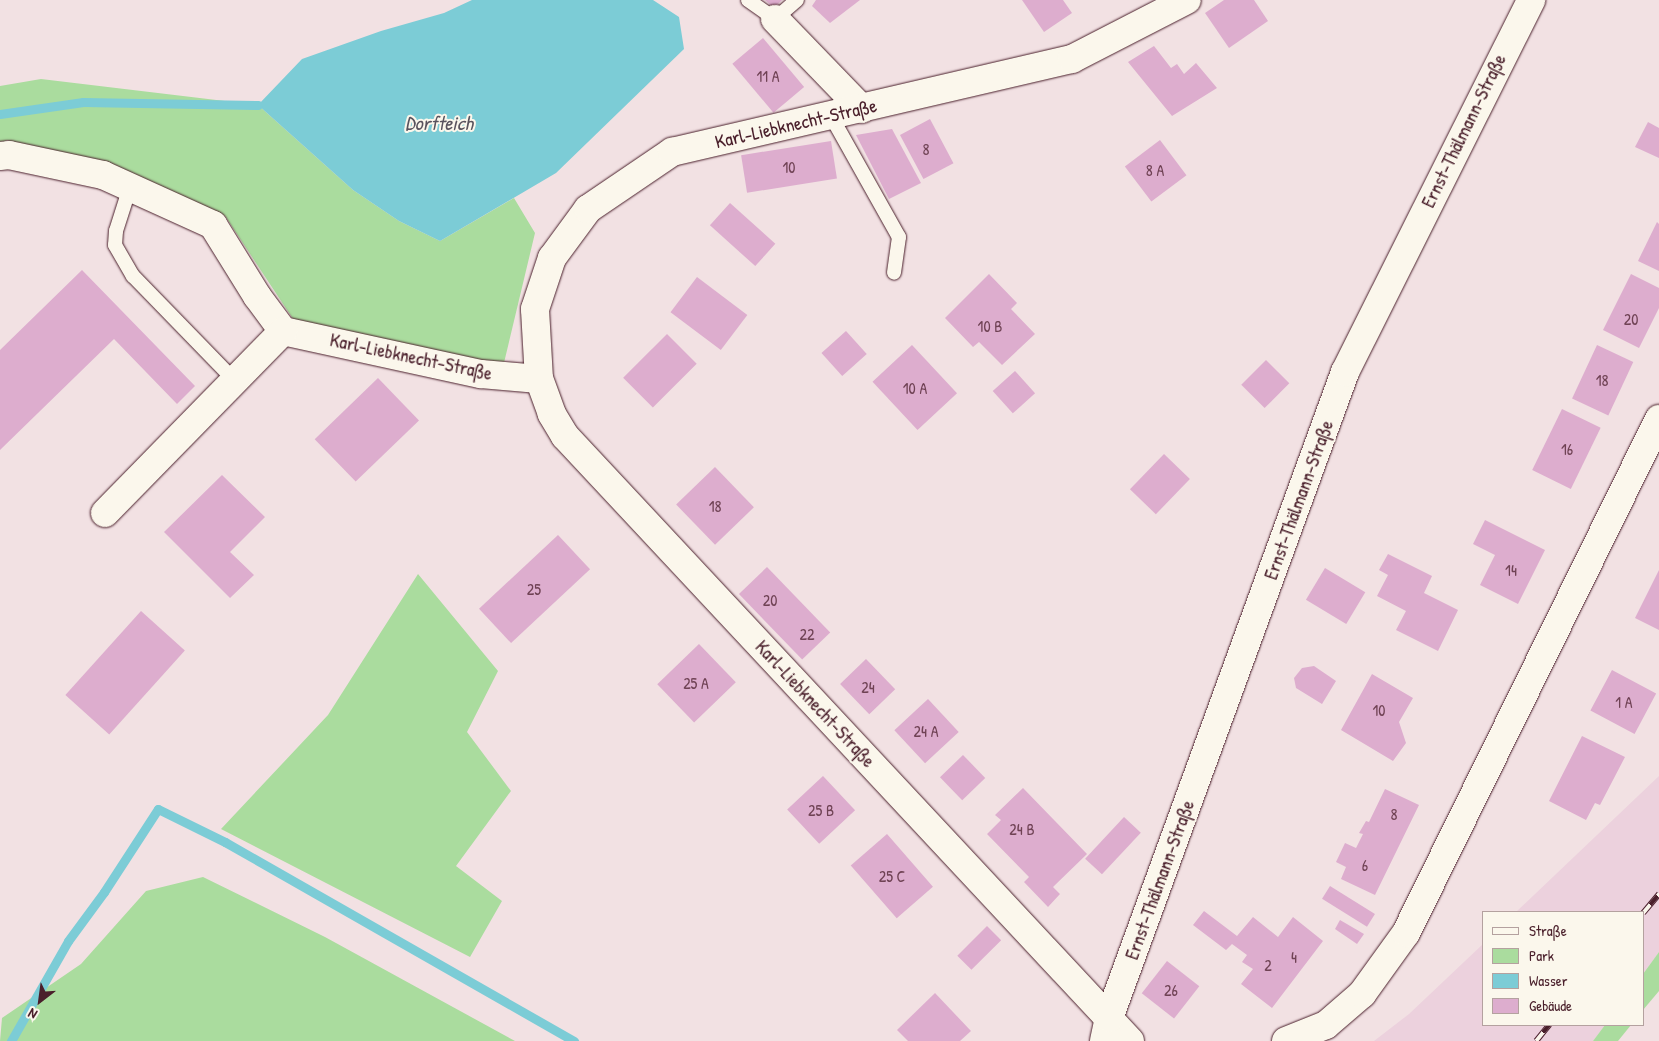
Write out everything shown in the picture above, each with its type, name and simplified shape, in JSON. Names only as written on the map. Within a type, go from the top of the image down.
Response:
[{"type":"street","name":"Karl-Liebknecht-Straße","points":[[1107,1030],[564,436],[552,414],[539,379],[535,309],[552,258],[588,209],[672,152],[862,109],[1072,58],[1187,0]]},
{"type":"street","name":"Ernst-Thälmann-Straße","points":[[1107,1030],[1345,372],[1531,0]]},
{"type":"street","points":[[775,18],[862,109]]},
{"type":"street","points":[[0,156],[9,155],[103,175],[213,225],[283,331],[236,382],[105,513]]},
{"type":"street","name":"Karl-Liebknecht-Straße","points":[[283,331],[481,374],[539,379]]},
{"type":"street","points":[[1286,1041],[1326,1025],[1362,994],[1406,933],[1659,420]]},
{"type":"street","points":[[1107,1030],[1130,1041]]},
{"type":"lane","points":[[748,0],[775,18],[797,0]]},
{"type":"lane","points":[[831,116],[899,237],[894,273]]},
{"type":"lane","points":[[130,187],[116,230],[115,245],[133,276],[236,382]]},
{"type":"shaded area","points":[[1659,776],[1659,952],[1644,973],[1644,911],[1517,911]]},
{"type":"shaded area","points":[[1482,945],[1482,1026],[1604,1026],[1593,1041],[1374,1041],[1409,1014]]},
{"type":"green space","points":[[41,79],[258,105],[353,190],[399,221],[440,241],[514,198],[535,233],[503,367],[295,322],[225,216],[7,140],[0,147],[0,86]]},
{"type":"green space","points":[[418,574],[498,671],[467,732],[511,791],[456,866],[502,901],[470,957],[221,829],[328,715]]},
{"type":"green space","points":[[203,877],[325,937],[515,1041],[0,1041],[2,1018],[81,964],[146,891]]},
{"type":"green space","points":[[1659,952],[1659,991],[1644,1009],[1644,973]]},
{"type":"green space","points":[[1604,1026],[1630,1026],[1618,1041],[1593,1041]]},
{"type":"water","name":"Dorfteich","points":[[472,0],[653,0],[679,17],[684,49],[556,173],[440,241],[399,221],[353,190],[258,105],[302,59],[381,31],[444,13]]},
{"type":"building","points":[[765,0],[782,0],[774,8]]},
{"type":"building","points":[[816,0],[860,0],[830,23],[812,6]]},
{"type":"building","points":[[1022,0],[1063,0],[1072,13],[1044,32]]},
{"type":"building","points":[[1224,0],[1254,0],[1268,21],[1229,48],[1205,13]]},
{"type":"building","points":[[763,38],[804,87],[773,113],[732,64]]},
{"type":"building","points":[[1154,46],[1171,68],[1177,64],[1184,74],[1196,63],[1217,88],[1172,116],[1128,62]]},
{"type":"building","points":[[930,119],[953,163],[923,179],[900,135]]},
{"type":"building","points":[[1648,122],[1659,128],[1659,158],[1635,147]]},
{"type":"building","points":[[892,129],[921,183],[889,199],[856,135]]},
{"type":"building","points":[[1160,140],[1186,175],[1151,202],[1125,166]]},
{"type":"building","points":[[831,141],[837,179],[747,193],[741,155]]},
{"type":"building","points":[[730,203],[775,244],[755,266],[710,225]]},
{"type":"building","points":[[1657,222],[1659,224],[1659,271],[1638,261]]},
{"type":"building","points":[[82,270],[195,386],[177,404],[114,339],[0,450],[0,350]]},
{"type":"building","points":[[989,274],[1017,303],[1011,309],[1035,334],[1002,365],[979,342],[973,347],[945,318]]},
{"type":"building","points":[[1631,274],[1659,288],[1659,308],[1639,348],[1603,330]]},
{"type":"building","points":[[697,277],[747,315],[721,350],[671,312]]},
{"type":"building","points":[[846,331],[867,354],[842,376],[821,353]]},
{"type":"building","points":[[667,334],[697,364],[653,408],[623,378]]},
{"type":"building","points":[[912,345],[957,393],[918,430],[873,382]]},
{"type":"building","points":[[1597,345],[1633,362],[1608,415],[1572,398]]},
{"type":"building","points":[[1266,360],[1289,383],[1265,408],[1241,385]]},
{"type":"building","points":[[1015,371],[1035,393],[1013,413],[993,391]]},
{"type":"building","points":[[378,378],[419,420],[356,482],[315,439]]},
{"type":"building","points":[[1562,409],[1601,428],[1571,489],[1532,470]]},
{"type":"building","points":[[1164,454],[1190,479],[1156,514],[1130,489]]},
{"type":"building","points":[[715,467],[754,507],[715,545],[676,505]]},
{"type":"building","points":[[222,475],[265,517],[230,552],[254,575],[230,598],[164,532]]},
{"type":"building","points":[[1485,520],[1545,550],[1518,604],[1480,585],[1495,555],[1473,544]]},
{"type":"building","points":[[558,535],[590,569],[511,643],[479,609]]},
{"type":"building","points":[[1388,554],[1432,576],[1424,593],[1458,610],[1438,651],[1396,630],[1406,611],[1377,596],[1388,575],[1379,570]]},
{"type":"building","points":[[767,567],[830,632],[802,660],[739,594]]},
{"type":"building","points":[[1325,568],[1365,592],[1346,624],[1306,600]]},
{"type":"building","points":[[1659,570],[1659,630],[1635,618]]},
{"type":"building","points":[[141,611],[185,650],[109,734],[65,695]]},
{"type":"building","points":[[699,644],[736,682],[694,722],[657,684]]},
{"type":"building","points":[[866,659],[895,689],[869,714],[840,684]]},
{"type":"building","points":[[1314,666],[1336,681],[1322,704],[1296,688],[1294,678],[1302,668]]},
{"type":"building","points":[[1612,670],[1656,693],[1635,734],[1590,711]]},
{"type":"building","points":[[1372,674],[1413,698],[1399,722],[1406,743],[1393,761],[1341,730]]},
{"type":"building","points":[[928,699],[959,732],[925,763],[894,730]]},
{"type":"building","points":[[1582,736],[1625,757],[1600,805],[1595,803],[1586,820],[1549,801]]},
{"type":"building","points":[[963,755],[985,778],[962,800],[940,777]]},
{"type":"building","points":[[823,776],[855,810],[819,844],[787,809]]},
{"type":"building","points":[[1023,788],[1087,854],[1053,887],[1060,894],[1048,907],[1024,882],[1029,877],[987,834],[1001,820],[995,815]]},
{"type":"building","points":[[1385,789],[1419,805],[1375,895],[1341,879],[1346,867],[1336,862],[1345,843],[1356,848],[1363,834],[1359,833],[1366,821],[1369,822]]},
{"type":"building","points":[[1124,817],[1141,833],[1102,874],[1085,859]]},
{"type":"building","points":[[887,834],[933,887],[897,918],[851,865]]},
{"type":"building","points":[[1330,886],[1375,914],[1367,927],[1322,899]]},
{"type":"building","points":[[1204,911],[1237,936],[1253,917],[1278,937],[1293,917],[1323,941],[1272,1008],[1241,984],[1253,969],[1242,962],[1247,955],[1232,944],[1226,950],[1193,925]]},
{"type":"building","points":[[1340,920],[1364,934],[1357,944],[1335,929]]},
{"type":"building","points":[[987,926],[1001,940],[971,970],[957,956]]},
{"type":"building","points":[[1167,961],[1199,986],[1174,1019],[1142,993]]},
{"type":"building","points":[[935,993],[971,1031],[960,1041],[908,1041],[897,1030]]},
{"type":"waterway","points":[[0,114],[83,102],[258,105]]},
{"type":"waterway","points":[[11,1041],[68,941],[104,892],[158,809],[225,842],[574,1041]]},
{"type":"railway","points":[[1644,912],[1659,894]]},
{"type":"railway","points":[[1536,1041],[1548,1026]]}]
